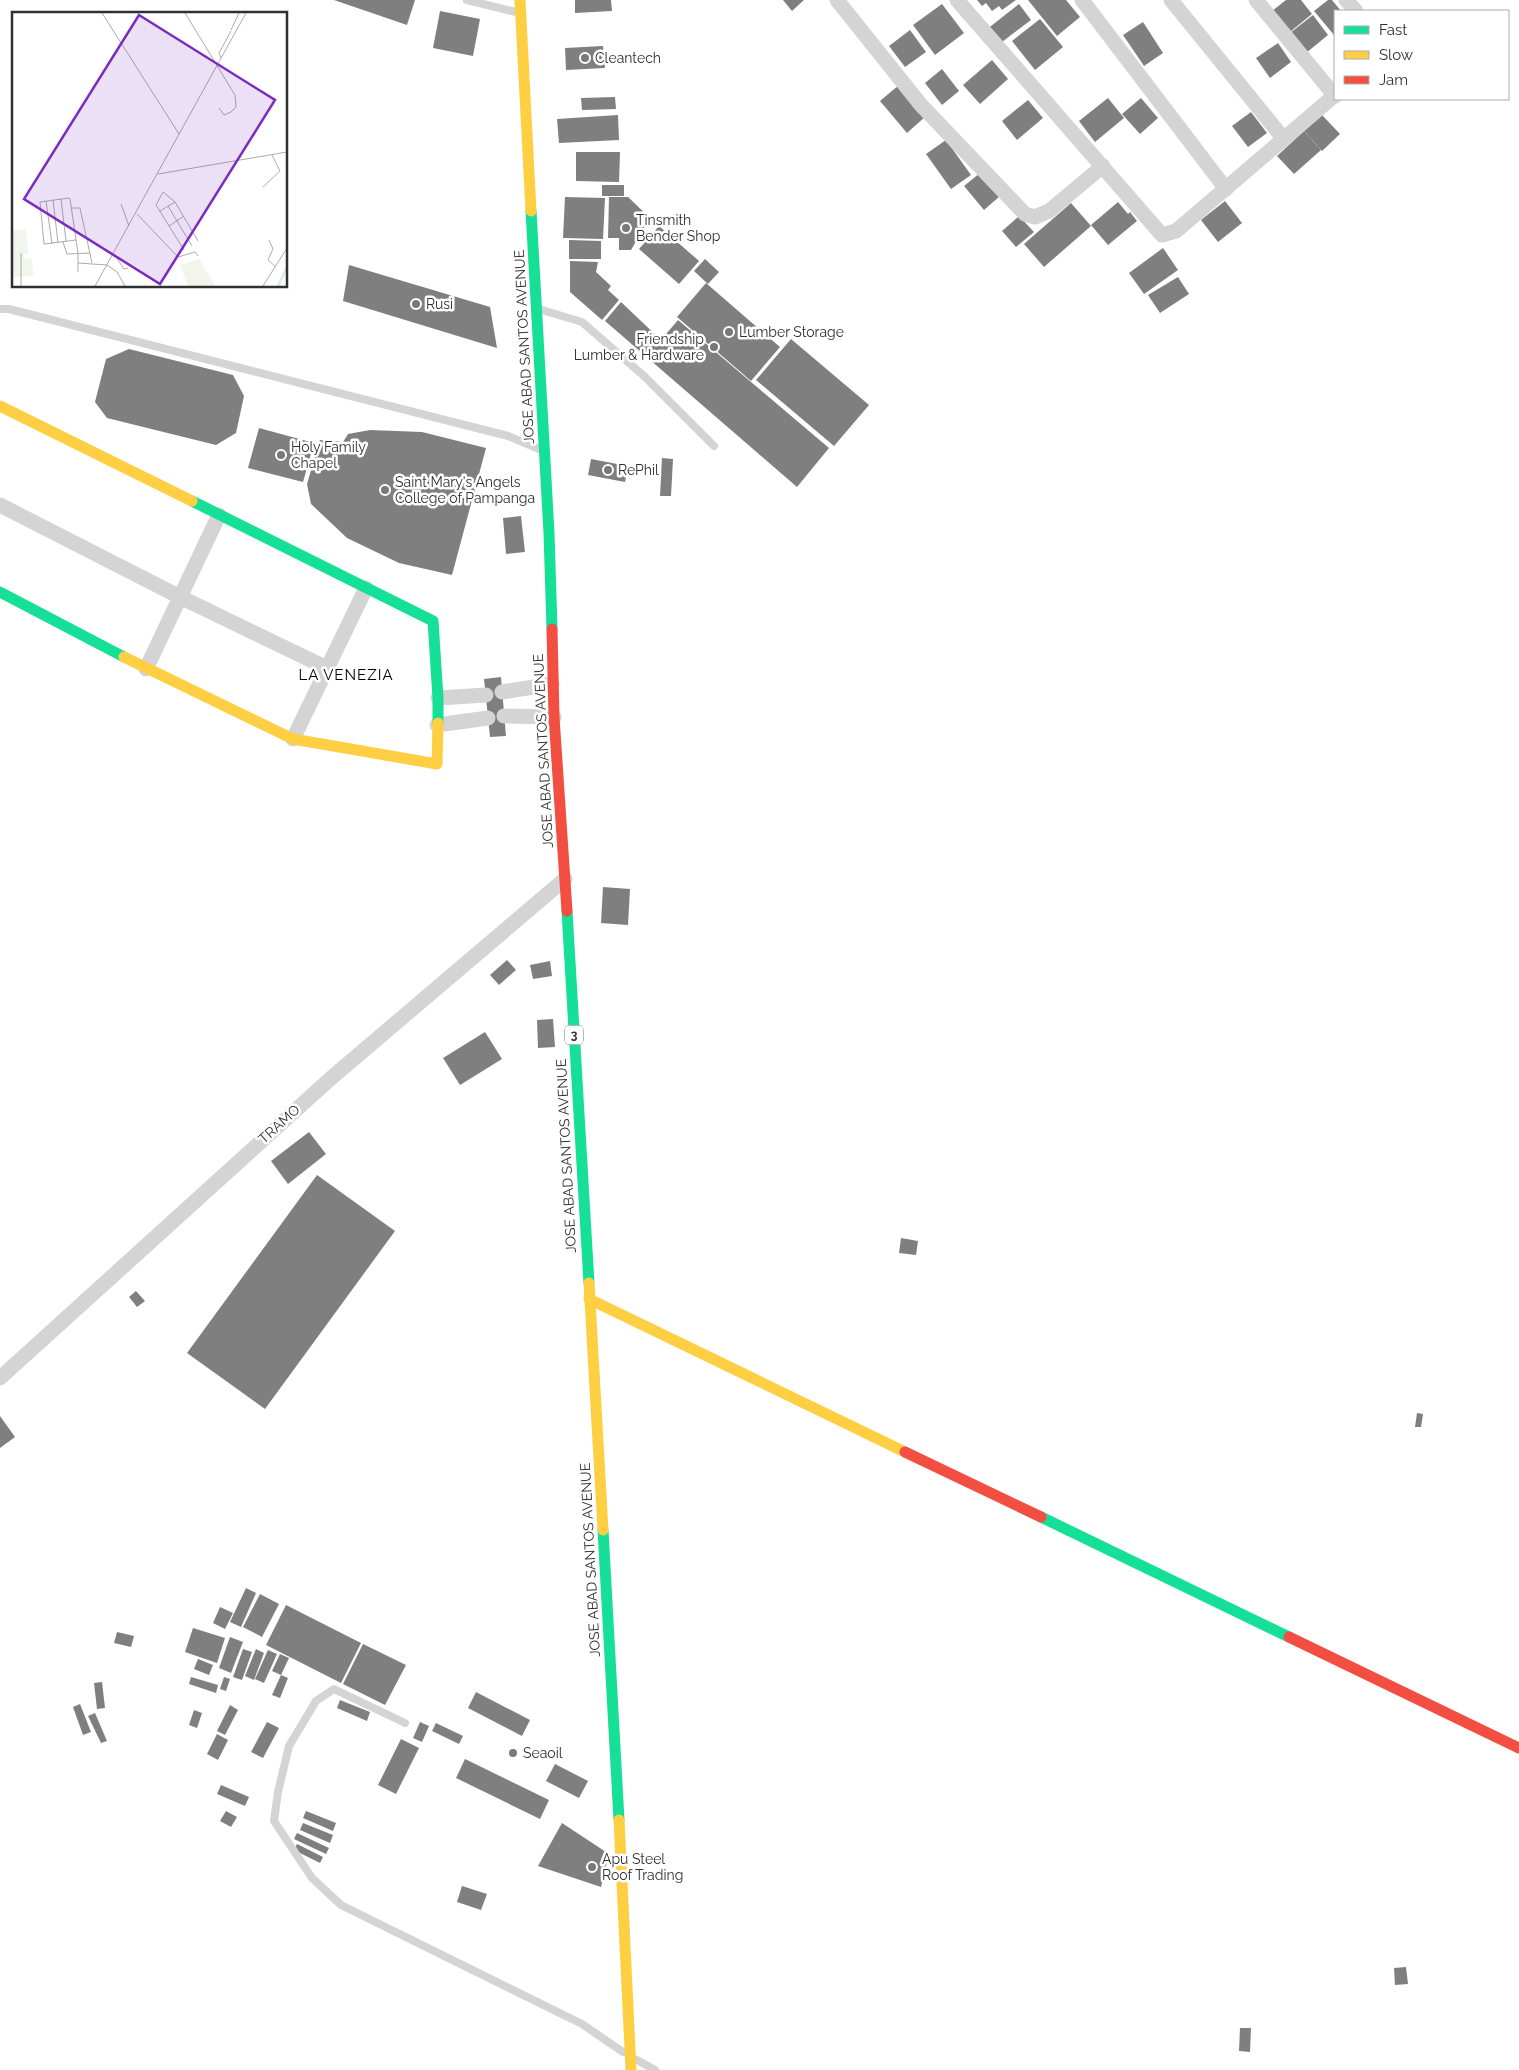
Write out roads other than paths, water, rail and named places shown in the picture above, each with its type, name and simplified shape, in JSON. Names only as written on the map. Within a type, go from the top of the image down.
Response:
[{"type":"main road","name":"JOSE ABAD SANTOS AVENUE","points":[[520,0],[549,533],[552,684],[618,1791],[631,2070]]},
{"type":"main road","points":[[0,406],[433,621],[438,698],[437,764],[293,739],[146,668],[0,592]]},
{"type":"main road","points":[[589,1299],[1519,1748]]},
{"type":"street","points":[[837,0],[921,105],[1024,214],[1035,217],[1049,211],[1103,166]]},
{"type":"street","points":[[957,0],[1162,235],[1176,231],[1282,138],[1334,96]]},
{"type":"street","points":[[1082,0],[1226,189]]},
{"type":"street","points":[[1171,0],[1282,138]]},
{"type":"street","points":[[1256,0],[1334,94]]},
{"type":"street","points":[[1346,0],[1355,10]]},
{"type":"street","points":[[0,505],[180,597],[329,669]]},
{"type":"street","points":[[146,668],[219,515]]},
{"type":"street","points":[[293,739],[329,669],[366,588]]},
{"type":"street","points":[[502,692],[552,684]]},
{"type":"street","points":[[438,698],[486,695]]},
{"type":"street","points":[[504,716],[554,717]]},
{"type":"street","points":[[437,725],[488,718]]},
{"type":"street","name":"TRAMO","points":[[0,1378],[330,1079],[565,879]]},
{"type":"lane","points":[[467,0],[520,14]]},
{"type":"lane","points":[[538,308],[582,322],[644,376],[714,446]]},
{"type":"lane","points":[[0,309],[8,309],[498,433],[544,452]]},
{"type":"lane","points":[[405,1723],[334,1689],[316,1701],[289,1746],[278,1792],[274,1821],[312,1878],[341,1906],[582,2024],[629,2056],[656,2070]]},
{"type":"place","name":"Cleantech","points":[[585,58]]},
{"type":"place","name":"Tinsmith Bender Shop","points":[[626,228]]},
{"type":"place","name":"Rusi","points":[[416,304]]},
{"type":"place","name":"Lumber Storage","points":[[729,332]]},
{"type":"place","name":"Friendship Lumber & Hardware","points":[[714,347]]},
{"type":"place","name":"Holy Family Chapel","points":[[281,455]]},
{"type":"place","name":"RePhil","points":[[608,470]]},
{"type":"place","name":"Saint Mary's Angels College of Pampanga","points":[[385,490]]},
{"type":"place","name":"Seaoil","points":[[513,1753]]},
{"type":"place","name":"Apu Steel Roof Trading","points":[[592,1867]]},
{"type":"district","name":"LA VENEZIA","points":[[346,675]]}]
